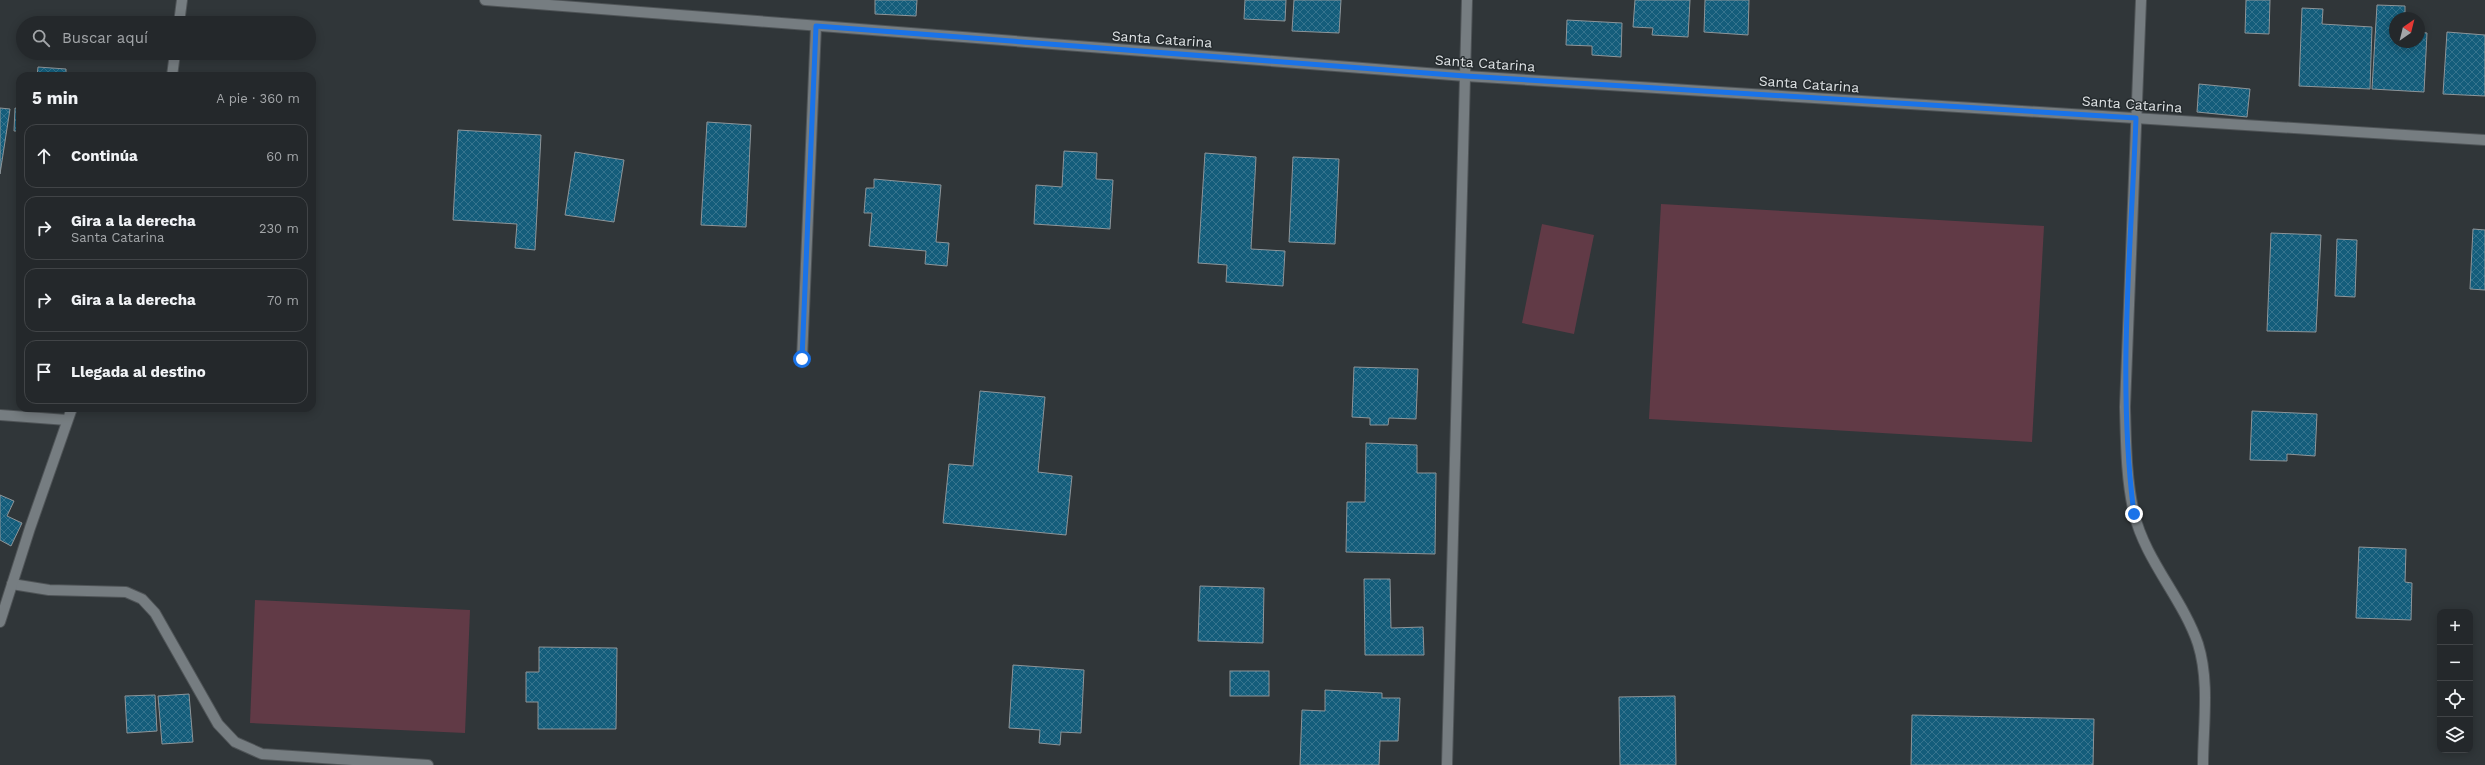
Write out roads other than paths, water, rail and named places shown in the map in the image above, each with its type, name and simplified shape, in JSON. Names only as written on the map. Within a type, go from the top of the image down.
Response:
[{"type":"street","points":[[180,16],[182,0]]},
{"type":"street","name":"Santa Catarina","points":[[485,0],[1465,76],[2485,140]]},
{"type":"street","points":[[1447,765],[1467,0]]},
{"type":"street","points":[[2141,0],[2124,407],[2128,465],[2134,514],[2151,555],[2198,644],[2204,681],[2203,765]]},
{"type":"street","points":[[802,359],[816,26]]},
{"type":"street","points":[[173,72],[174,60]]},
{"type":"street","points":[[0,622],[70,412]]},
{"type":"street","points":[[0,415],[67,420]]},
{"type":"street","points":[[12,584],[49,590],[126,592],[142,599],[155,613],[218,724],[235,742],[262,754],[428,765]]}]
